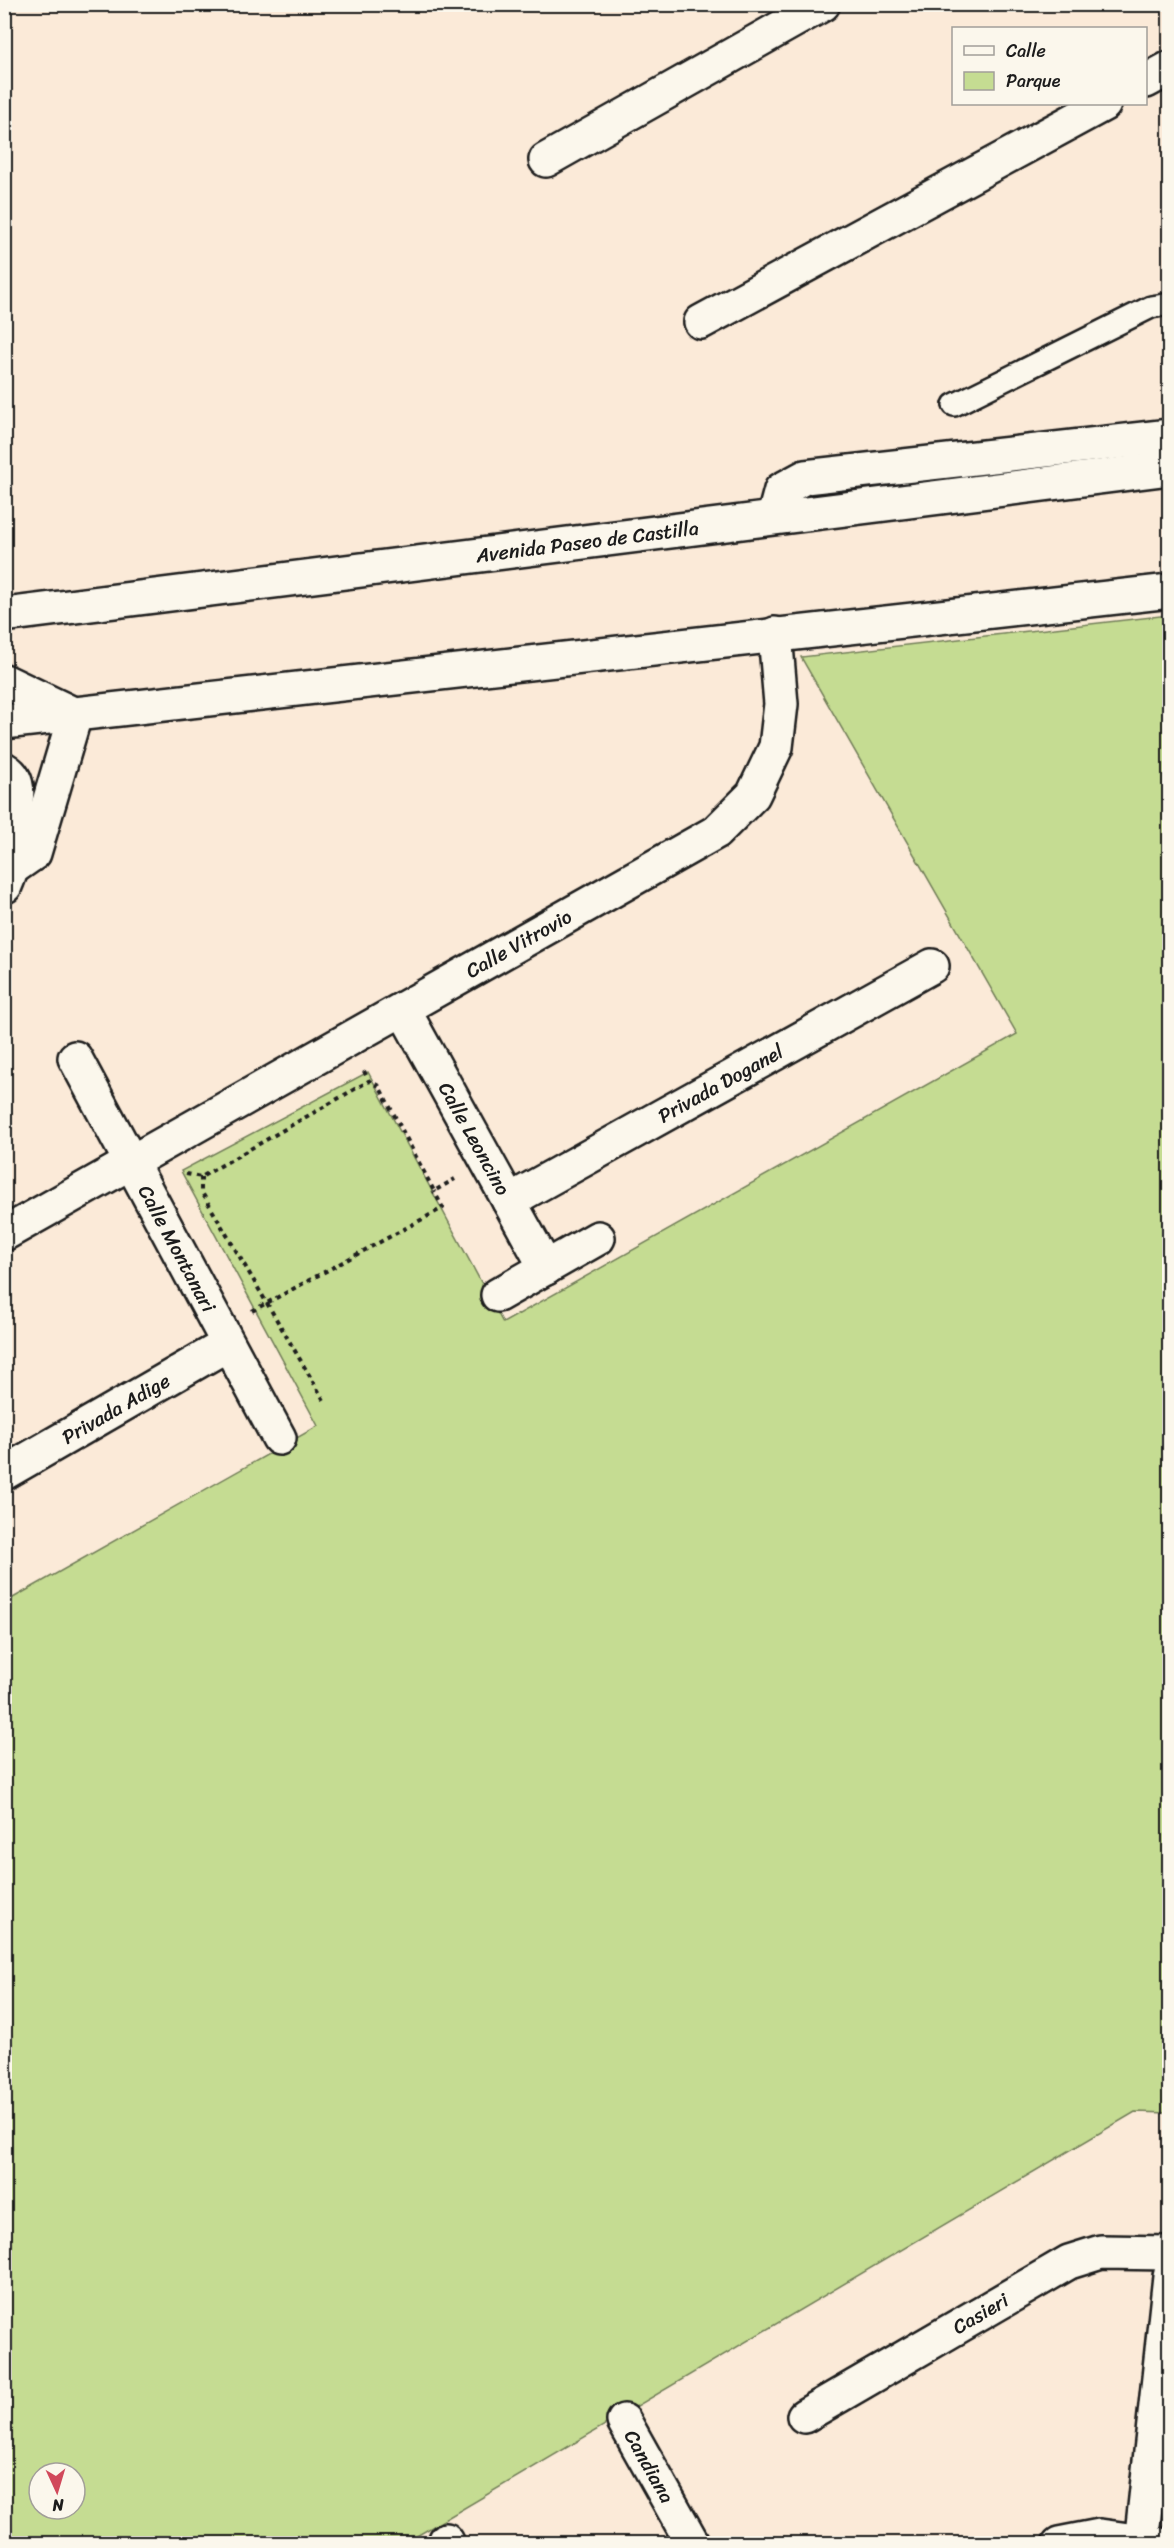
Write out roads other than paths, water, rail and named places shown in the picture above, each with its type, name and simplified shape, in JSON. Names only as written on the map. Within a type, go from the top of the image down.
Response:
[{"type":"street","points":[[546,160],[823,4]]},
{"type":"street","points":[[1147,80],[1170,68]]},
{"type":"street","points":[[701,322],[1102,105]]},
{"type":"street","points":[[774,516],[781,490],[805,477],[1170,436]]},
{"type":"street","name":"Avenida Paseo de Castilla","points":[[4,615],[774,516],[1170,468]]},
{"type":"street","points":[[4,722],[1170,591]]},
{"type":"street","name":"Calle Vitrovio","points":[[4,1234],[716,832],[753,795],[776,747],[781,704],[775,634]]},
{"type":"street","points":[[4,681],[75,715]]},
{"type":"street","points":[[8,878],[34,853],[75,715]]},
{"type":"street","points":[[8,878],[7,841],[15,809],[11,778],[54,783]]},
{"type":"street","name":"Privada Doganel","points":[[509,1201],[932,966]]},
{"type":"street","name":"Calle Leoncino","points":[[403,1009],[546,1268]]},
{"type":"street","name":"Calle Montanari","points":[[75,1058],[279,1438]]},
{"type":"street","points":[[498,1295],[598,1238]]},
{"type":"street","name":"Privada Adige","points":[[4,1473],[224,1336]]},
{"type":"street","name":"Casieri","points":[[804,2416],[1069,2262],[1101,2252],[1170,2253]]},
{"type":"street","points":[[1059,2544],[1100,2536],[1147,2543],[1170,2276]]},
{"type":"street","name":"Candiana","points":[[624,2421],[693,2544]]},
{"type":"lane","points":[[954,405],[1151,308],[1170,304]]}]
